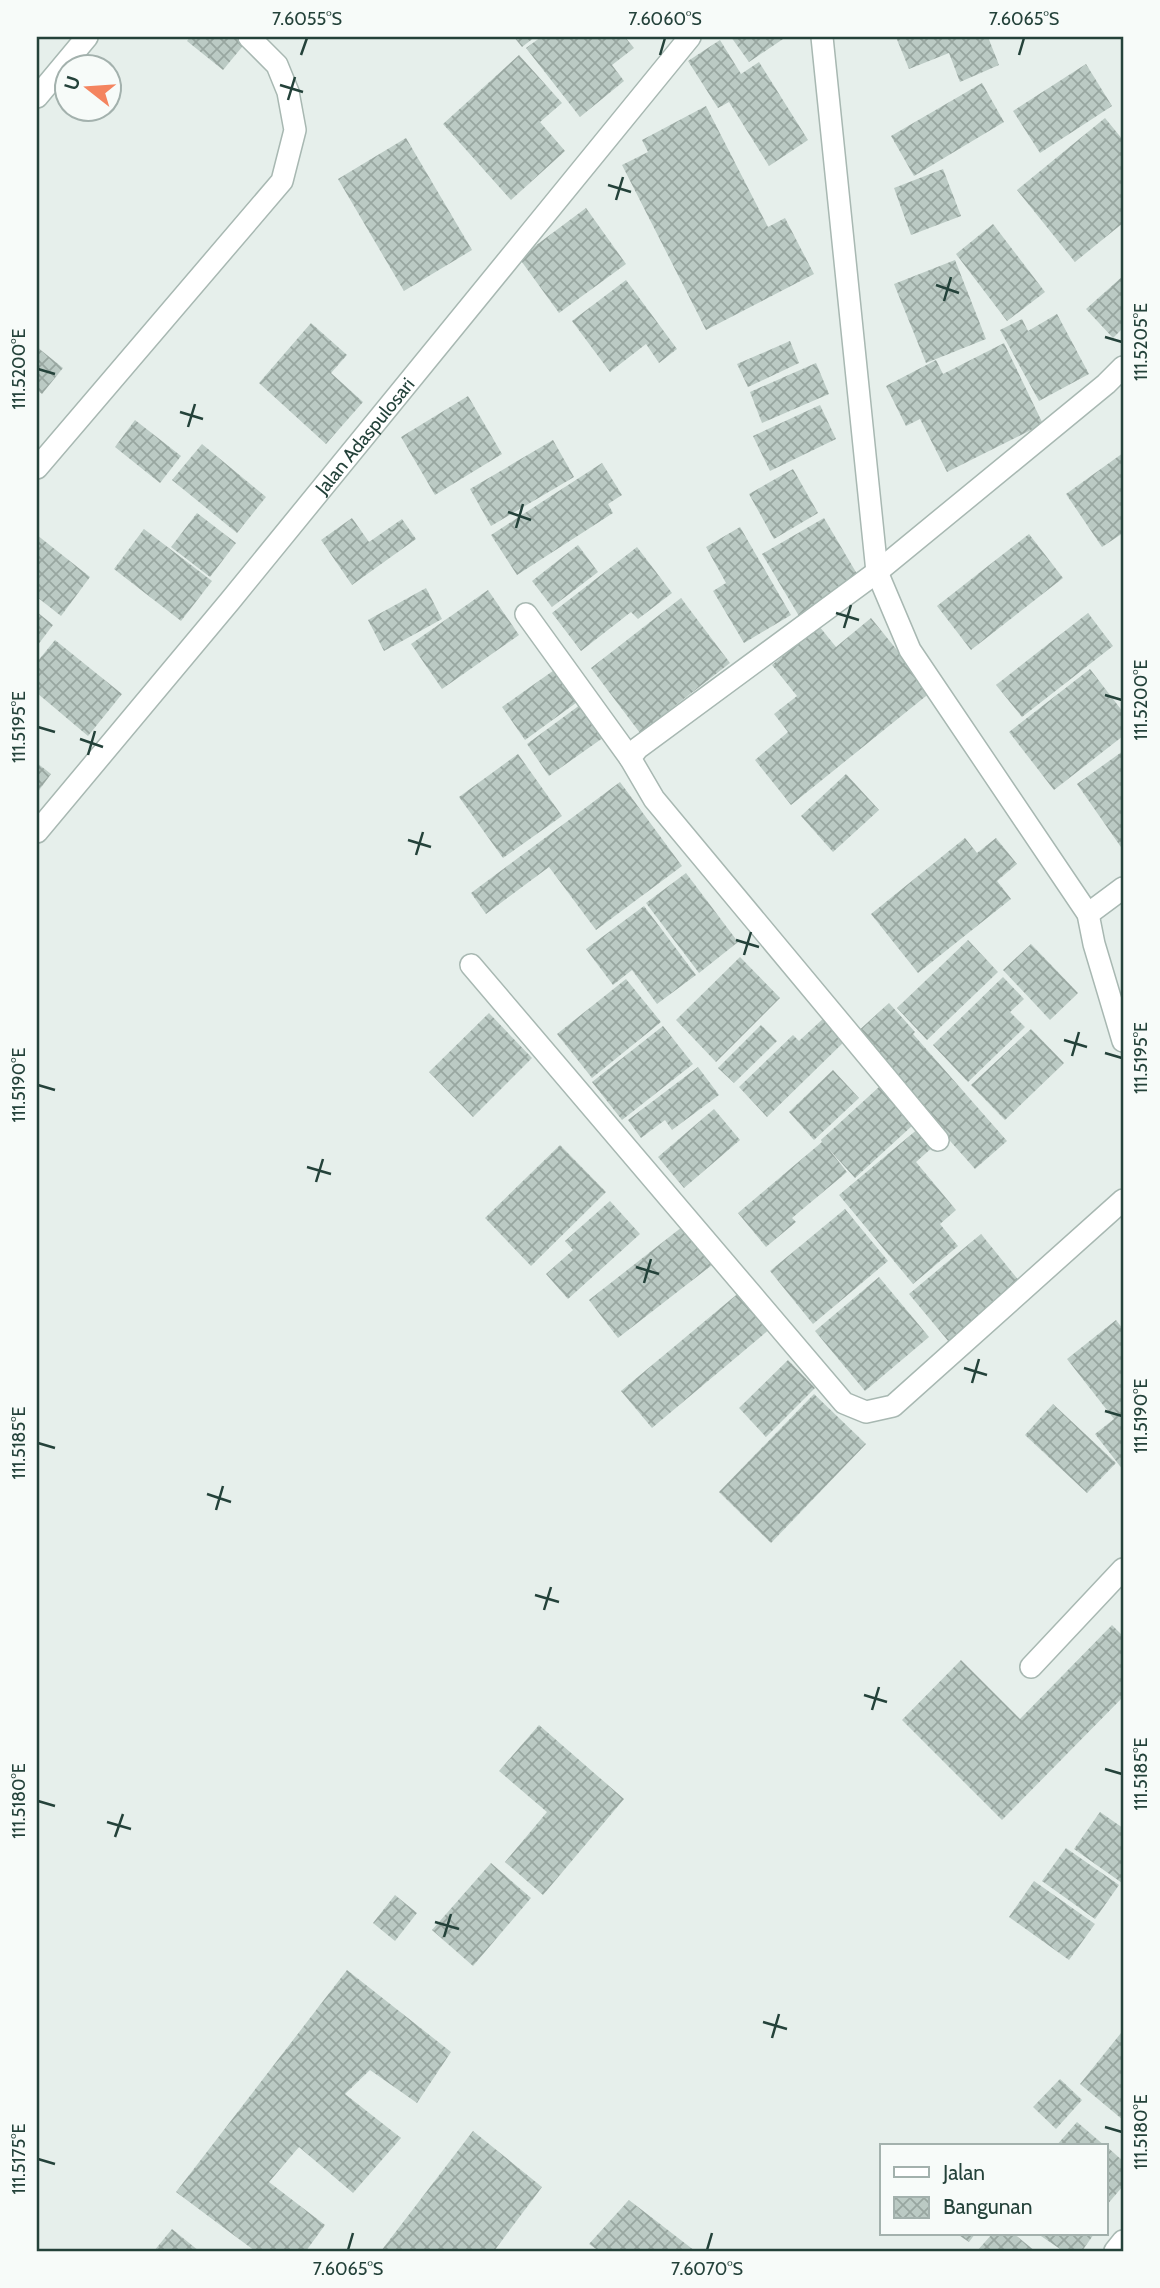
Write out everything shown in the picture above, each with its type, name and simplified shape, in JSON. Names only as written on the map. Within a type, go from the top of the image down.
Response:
[{"type":"street","points":[[37,97],[87,37]]},
{"type":"street","points":[[37,468],[282,181],[295,130],[288,92],[277,65],[249,37]]},
{"type":"street","name":"Jalan Adaspulosari","points":[[37,832],[230,601],[690,37]]},
{"type":"street","points":[[822,37],[877,572],[910,650],[1088,914],[1094,944],[1123,1041]]},
{"type":"street","points":[[630,758],[638,748],[877,572],[1105,384],[1123,366]]},
{"type":"street","points":[[526,614],[630,758],[654,799],[938,1140]]},
{"type":"street","points":[[1088,914],[1123,888]]},
{"type":"street","points":[[471,965],[844,1404],[866,1412],[893,1406],[1123,1200]]},
{"type":"street","points":[[1031,1667],[1123,1569]]},
{"type":"street","points":[[1115,2251],[1123,2241]]},
{"type":"building","points":[[190,37],[242,37],[247,41],[223,70],[187,41]]},
{"type":"building","points":[[514,37],[535,37],[522,47]]},
{"type":"building","points":[[541,37],[625,37],[634,48],[612,65],[624,81],[580,117],[526,48]]},
{"type":"building","points":[[731,37],[786,37],[749,62]]},
{"type":"building","points":[[896,37],[988,37],[999,65],[960,82],[949,53],[909,69]]},
{"type":"building","points":[[720,40],[741,74],[759,62],[808,140],[769,166],[729,102],[718,108],[688,61]]},
{"type":"building","points":[[519,55],[562,103],[540,122],[565,151],[511,200],[443,124]]},
{"type":"building","points":[[1086,64],[1112,106],[1040,153],[1013,111]]},
{"type":"building","points":[[982,83],[1004,122],[914,176],[891,136]]},
{"type":"building","points":[[706,106],[768,227],[785,218],[814,274],[706,330],[622,165],[648,152],[642,140]]},
{"type":"building","points":[[1105,118],[1123,140],[1123,223],[1075,262],[1017,190]]},
{"type":"building","points":[[406,138],[472,250],[404,291],[338,179]]},
{"type":"building","points":[[943,169],[961,216],[911,235],[894,188]]},
{"type":"building","points":[[586,208],[626,264],[559,313],[519,258]]},
{"type":"building","points":[[993,224],[1045,292],[1007,321],[956,254]]},
{"type":"building","points":[[955,260],[986,339],[926,363],[894,284]]},
{"type":"building","points":[[1123,276],[1123,328],[1113,338],[1086,309]]},
{"type":"building","points":[[626,280],[677,349],[659,363],[646,344],[610,372],[572,321]]},
{"type":"building","points":[[1057,314],[1089,374],[1039,401],[1000,330],[1022,319],[1028,331]]},
{"type":"building","points":[[311,323],[347,355],[331,373],[363,402],[326,444],[259,383]]},
{"type":"building","points":[[790,341],[799,363],[748,387],[737,364]]},
{"type":"building","points":[[1004,343],[1043,424],[947,472],[920,419],[906,426],[886,386],[936,360],[943,374]]},
{"type":"building","points":[[37,347],[63,368],[42,394],[37,390]]},
{"type":"building","points":[[816,363],[829,394],[762,423],[750,392]]},
{"type":"building","points":[[468,396],[502,454],[435,495],[401,437]]},
{"type":"building","points":[[820,405],[836,439],[770,471],[753,436]]},
{"type":"building","points":[[135,420],[181,456],[160,483],[115,447]]},
{"type":"building","points":[[553,440],[574,477],[491,526],[470,489]]},
{"type":"building","points":[[202,444],[266,497],[237,533],[172,480]]},
{"type":"building","points":[[1123,453],[1123,533],[1102,547],[1066,494]]},
{"type":"building","points":[[602,463],[622,495],[608,504],[613,513],[517,575],[491,535]]},
{"type":"building","points":[[793,469],[818,513],[774,539],[749,494]]},
{"type":"building","points":[[197,513],[236,543],[210,577],[171,547]]},
{"type":"building","points":[[352,518],[369,542],[402,519],[416,539],[352,585],[321,540]]},
{"type":"building","points":[[824,518],[860,579],[799,616],[762,554]]},
{"type":"building","points":[[740,527],[791,615],[744,643],[713,591],[726,583],[706,547]]},
{"type":"building","points":[[144,529],[212,581],[181,621],[114,569]]},
{"type":"building","points":[[1029,534],[1063,578],[971,650],[937,606]]},
{"type":"building","points":[[37,535],[90,577],[61,616],[37,597]]},
{"type":"building","points":[[578,545],[598,572],[552,607],[532,581]]},
{"type":"building","points":[[637,547],[672,593],[638,619],[631,612],[581,651],[552,613]]},
{"type":"building","points":[[426,588],[442,619],[384,651],[368,620]]},
{"type":"building","points":[[488,590],[519,635],[442,689],[411,644]]},
{"type":"building","points":[[681,598],[730,663],[640,733],[591,668]]},
{"type":"building","points":[[37,612],[53,625],[37,646]]},
{"type":"building","points":[[1088,613],[1113,646],[1022,717],[996,685]]},
{"type":"building","points":[[871,618],[931,692],[791,805],[755,760],[788,732],[774,714],[797,696],[772,665],[819,626],[836,647]]},
{"type":"building","points":[[55,640],[122,694],[88,736],[37,693],[37,662]]},
{"type":"building","points":[[557,668],[580,700],[525,740],[502,707]]},
{"type":"building","points":[[1090,669],[1123,712],[1123,736],[1054,790],[1009,732]]},
{"type":"building","points":[[584,702],[607,735],[549,776],[527,744]]},
{"type":"building","points":[[1123,751],[1123,850],[1077,784]]},
{"type":"building","points":[[518,754],[562,816],[503,858],[459,797]]},
{"type":"building","points":[[37,763],[51,774],[37,793]]},
{"type":"building","points":[[846,774],[879,810],[833,852],[801,816]]},
{"type":"building","points":[[620,782],[682,866],[596,930],[549,867],[486,914],[471,893]]},
{"type":"building","points":[[965,838],[977,853],[996,838],[1017,864],[997,881],[1011,899],[918,973],[871,914]]},
{"type":"building","points":[[686,873],[738,942],[699,973],[646,903]]},
{"type":"building","points":[[644,906],[696,975],[657,1004],[632,970],[613,985],[586,949]]},
{"type":"building","points":[[968,940],[998,972],[927,1040],[897,1008]]},
{"type":"building","points":[[1031,944],[1078,993],[1050,1020],[1003,970]]},
{"type":"building","points":[[740,957],[780,998],[716,1062],[676,1020]]},
{"type":"building","points":[[1003,977],[1024,999],[1010,1012],[1025,1027],[968,1082],[933,1045]]},
{"type":"building","points":[[626,979],[661,1022],[592,1078],[557,1034]]},
{"type":"building","points":[[889,1003],[1007,1141],[975,1169],[855,1034]]},
{"type":"building","points":[[489,1013],[532,1058],[473,1117],[429,1072]]},
{"type":"building","points":[[826,1016],[848,1038],[767,1117],[739,1087],[793,1035],[799,1041]]},
{"type":"building","points":[[761,1025],[777,1041],[734,1083],[718,1068]]},
{"type":"building","points":[[663,1026],[693,1064],[622,1120],[592,1082]]},
{"type":"building","points":[[1031,1029],[1064,1063],[1005,1120],[971,1085]]},
{"type":"building","points":[[698,1067],[719,1095],[672,1130],[665,1120],[641,1138],[628,1120]]},
{"type":"building","points":[[833,1070],[859,1098],[814,1140],[789,1112]]},
{"type":"building","points":[[879,1087],[913,1125],[855,1178],[827,1147],[847,1172],[792,1218],[796,1222],[766,1247],[738,1213],[822,1142],[821,1140]]},
{"type":"building","points":[[714,1109],[740,1140],[684,1188],[658,1157]]},
{"type":"building","points":[[919,1128],[934,1146],[916,1162],[956,1210],[940,1224],[958,1246],[913,1284],[839,1195]]},
{"type":"building","points":[[560,1145],[606,1192],[531,1266],[485,1218]]},
{"type":"building","points":[[610,1201],[640,1234],[568,1299],[546,1274],[573,1250],[565,1241]]},
{"type":"building","points":[[845,1209],[888,1261],[813,1324],[770,1271]]},
{"type":"building","points":[[682,1227],[712,1265],[618,1338],[589,1300]]},
{"type":"building","points":[[981,1234],[1020,1282],[949,1342],[909,1294]]},
{"type":"building","points":[[879,1277],[929,1337],[865,1391],[815,1331]]},
{"type":"building","points":[[741,1291],[771,1328],[652,1428],[621,1391]]},
{"type":"building","points":[[1116,1320],[1123,1329],[1123,1470],[1095,1434],[1114,1419],[1067,1359]]},
{"type":"building","points":[[788,1360],[815,1388],[766,1437],[739,1408]]},
{"type":"building","points":[[814,1394],[866,1444],[771,1543],[719,1492]]},
{"type":"building","points":[[1053,1404],[1116,1463],[1087,1493],[1025,1435]]},
{"type":"building","points":[[1112,1625],[1123,1636],[1123,1697],[1002,1820],[902,1720],[961,1660],[1020,1719]]},
{"type":"building","points":[[539,1725],[624,1799],[543,1895],[505,1862],[547,1812],[499,1771]]},
{"type":"building","points":[[1100,1812],[1123,1828],[1122,1883],[1074,1849]]},
{"type":"building","points":[[1066,1848],[1119,1885],[1095,1919],[1042,1881]]},
{"type":"building","points":[[491,1863],[531,1898],[473,1966],[432,1930]]},
{"type":"building","points":[[1034,1881],[1095,1924],[1069,1960],[1009,1917]]},
{"type":"building","points":[[395,1895],[417,1913],[395,1941],[373,1923]]},
{"type":"building","points":[[347,1970],[451,2052],[417,2103],[370,2070],[345,2094],[401,2138],[353,2193],[299,2147],[269,2182],[325,2225],[306,2251],[255,2251],[176,2192]]},
{"type":"building","points":[[1121,2033],[1123,2035],[1123,2120],[1080,2084]]},
{"type":"building","points":[[1060,2079],[1082,2100],[1056,2129],[1033,2107]]},
{"type":"building","points":[[1077,2122],[1103,2144],[1058,2144]]},
{"type":"building","points":[[473,2131],[542,2187],[494,2251],[381,2251]]},
{"type":"building","points":[[1108,2148],[1123,2161],[1123,2186],[1108,2204]]},
{"type":"building","points":[[629,2200],[695,2251],[599,2251],[589,2244]]},
{"type":"building","points":[[172,2229],[199,2251],[154,2251]]},
{"type":"building","points":[[960,2236],[974,2236],[969,2242]]},
{"type":"building","points":[[990,2236],[1016,2236],[1035,2251],[977,2251]]},
{"type":"building","points":[[1041,2236],[1093,2236],[1082,2251],[1063,2251]]}]
